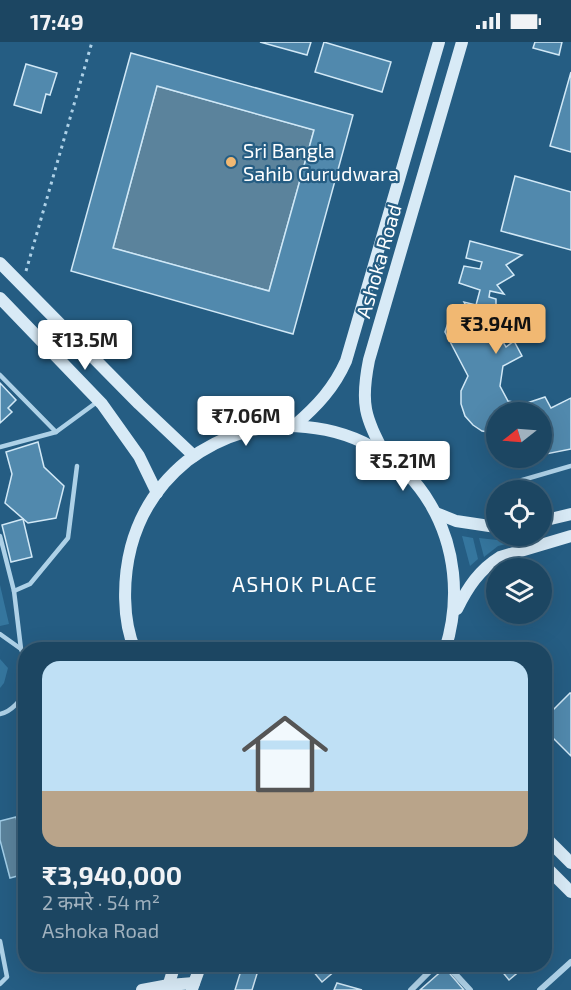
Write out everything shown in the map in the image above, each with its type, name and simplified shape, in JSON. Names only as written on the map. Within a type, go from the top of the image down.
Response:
[{"type":"main road","name":"Ashoka Road","points":[[295,426],[326,396],[346,361],[439,42]]},
{"type":"main road","name":"Ashoka Road","points":[[386,456],[373,431],[366,410],[365,383],[369,360],[462,42]]},
{"type":"main road","points":[[0,263],[139,404],[194,456]]},
{"type":"main road","points":[[0,298],[99,400],[139,456],[157,494]]},
{"type":"main road","points":[[133,642],[126,610],[125,585],[128,561],[134,537],[144,514],[157,494],[174,473],[194,456],[217,442],[242,432],[268,427],[295,426],[319,428],[365,443],[386,456],[409,476],[436,513],[451,552],[456,593],[448,642]]},
{"type":"main road","points":[[436,513],[456,521],[486,526]]},
{"type":"main road","points":[[552,519],[571,514]]},
{"type":"main road","points":[[454,614],[473,580],[494,561],[565,537],[552,524]]},
{"type":"main road","points":[[552,844],[571,863]]},
{"type":"main road","points":[[552,873],[571,892]]},
{"type":"main road","points":[[168,987],[173,972]]},
{"type":"main road","points":[[142,990],[168,987],[192,988],[198,972]]},
{"type":"street","points":[[540,990],[571,962]]},
{"type":"street","points":[[411,990],[429,972]]},
{"type":"street","points":[[453,972],[470,990]]},
{"type":"lane","points":[[0,375],[56,432]]},
{"type":"lane","points":[[0,447],[56,432],[99,400]]},
{"type":"lane","points":[[14,591],[30,584],[68,538],[77,466]]},
{"type":"lane","points":[[522,480],[571,466]]},
{"type":"lane","points":[[0,536],[14,591],[20,642]]},
{"type":"lane","points":[[0,634],[18,647]]},
{"type":"lane","points":[[0,714],[7,713],[18,701]]},
{"type":"lane","points":[[0,941],[8,978],[0,984]]},
{"type":"path","points":[[22,285],[92,42]]},
{"type":"shaded area","points":[[157,86],[314,130],[269,291],[113,248]]},
{"type":"shaded area","points":[[462,536],[473,538],[478,559],[470,566]]},
{"type":"shaded area","points":[[479,538],[486,539],[486,546],[498,546],[484,557]]},
{"type":"shaded area","points":[[0,585],[9,624],[0,626]]},
{"type":"shaded area","points":[[0,659],[8,668],[4,683],[0,688]]},
{"type":"shaded area","points":[[16,817],[18,825],[18,876],[10,878],[0,840],[0,821]]},
{"type":"building","points":[[260,42],[311,42],[307,55]]},
{"type":"building","points":[[324,42],[391,62],[382,92],[315,72]]},
{"type":"building","points":[[535,42],[562,42],[559,55],[533,48]]},
{"type":"building","points":[[131,53],[353,115],[293,334],[71,271]],"holes":[[[157,86],[314,130],[269,291],[113,248]]]},
{"type":"building","points":[[26,64],[57,73],[50,95],[46,94],[41,113],[14,105]]},
{"type":"building","points":[[571,72],[571,152],[550,146]]},
{"type":"building","points":[[515,176],[571,192],[571,250],[501,231]]},
{"type":"building","points":[[470,241],[522,255],[506,265],[514,275],[497,285],[504,294],[490,291],[489,297],[496,299],[496,306],[491,309],[485,307],[483,310],[506,347],[514,341],[522,356],[503,366],[500,386],[508,401],[513,402],[486,402],[486,432],[473,425],[465,416],[461,404],[461,391],[468,376],[445,332],[450,317],[473,320],[464,302],[476,305],[480,290],[459,283],[464,266],[480,269],[482,262],[466,258]]},
{"type":"building","points":[[0,383],[16,400],[8,408],[12,412],[0,423]]},
{"type":"building","points":[[545,397],[548,402],[530,402]]},
{"type":"building","points":[[571,398],[571,449],[552,453],[552,408]]},
{"type":"building","points":[[38,442],[44,467],[64,486],[56,518],[28,523],[5,503],[12,474],[6,452]]},
{"type":"building","points":[[23,519],[32,557],[11,562],[2,525]]},
{"type":"building","points":[[571,693],[571,756],[552,737],[552,711]]},
{"type":"building","points":[[241,972],[258,972],[252,990],[235,990]]},
{"type":"building","points":[[314,972],[334,972],[322,982]]},
{"type":"building","points":[[440,972],[448,972],[464,990],[420,990]]},
{"type":"building","points":[[502,972],[518,972],[509,980]]},
{"type":"building","points":[[337,983],[362,990],[334,990]]},
{"type":"place","name":"Sri Bangla Sahib Gurudwara","points":[[231,162]]},
{"type":"district","name":"ASHOK PLACE","points":[[305,583]]}]
